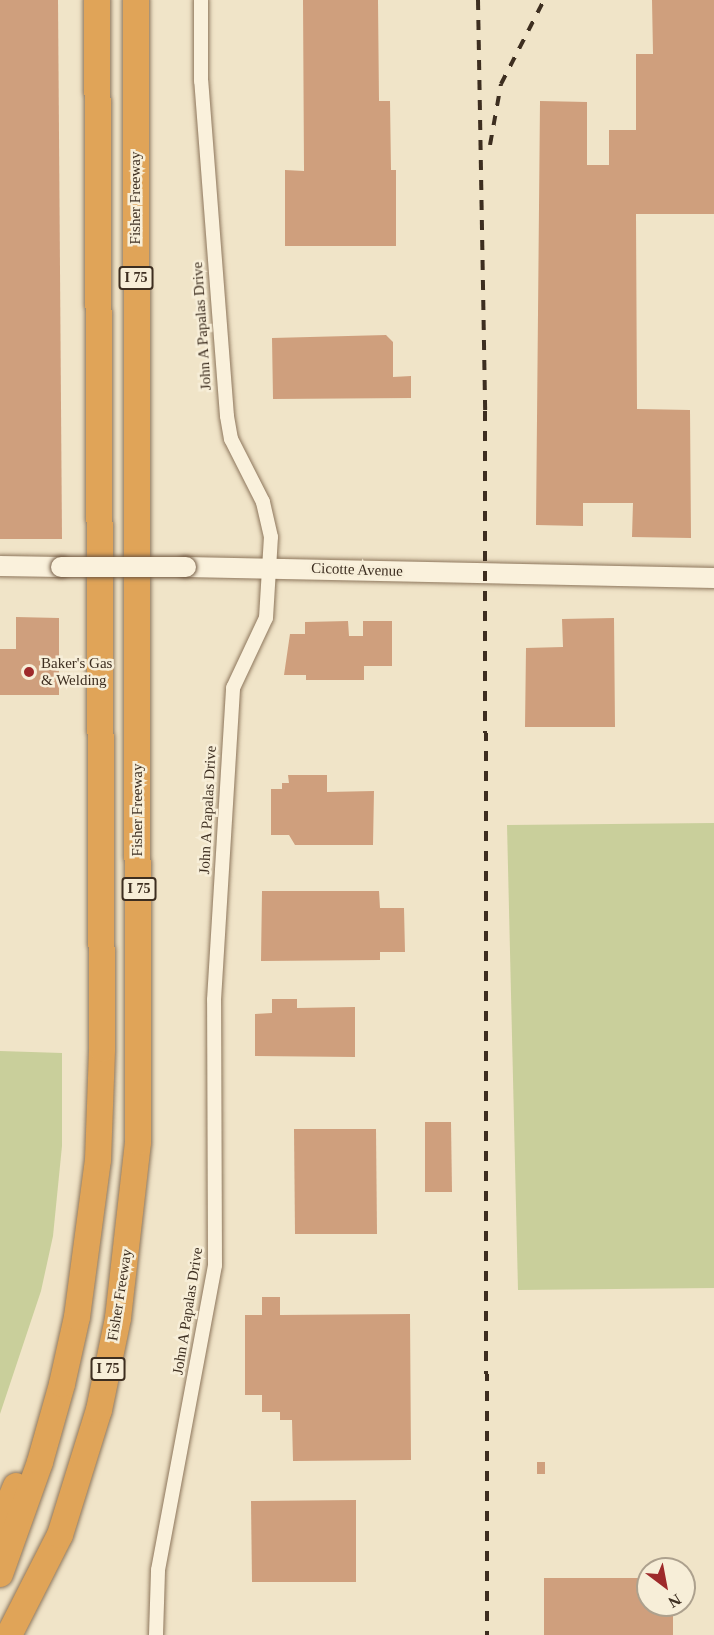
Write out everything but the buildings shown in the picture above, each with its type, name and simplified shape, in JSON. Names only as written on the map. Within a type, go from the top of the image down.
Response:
[{"type":"highway","name":"I 75","points":[[0,1574],[40,1462],[77,1317],[97,1171],[102,1059],[97,0]]},
{"type":"highway","name":"Fisher Freeway","points":[[9,1635],[46,1562],[72,1500],[108,1371],[129,1242],[138,1142],[136,0]]},
{"type":"highway","points":[[0,1525],[26,1459],[58,1354],[77,1317]]},
{"type":"highway","points":[[29,1635],[46,1562]]},
{"type":"street","name":"John A Papalas Drive","points":[[156,1635],[158,1570],[215,1265],[214,1000],[233,688],[266,618],[269,568],[268,516],[231,439],[223,384],[201,81],[201,0]]},
{"type":"street","name":"Cicotte Avenue","points":[[0,566],[269,568],[714,578]]},
{"type":"green space","points":[[714,823],[714,1288],[518,1290],[507,825]]},
{"type":"green space","points":[[0,1051],[62,1053],[62,1146],[53,1236],[41,1291],[0,1414]]},
{"type":"railway","points":[[478,0],[485,411],[487,1635]]},
{"type":"railway","points":[[490,145],[501,84],[544,0]]},
{"type":"place","name":"Baker's Gas & Welding","points":[[29,672]]}]
